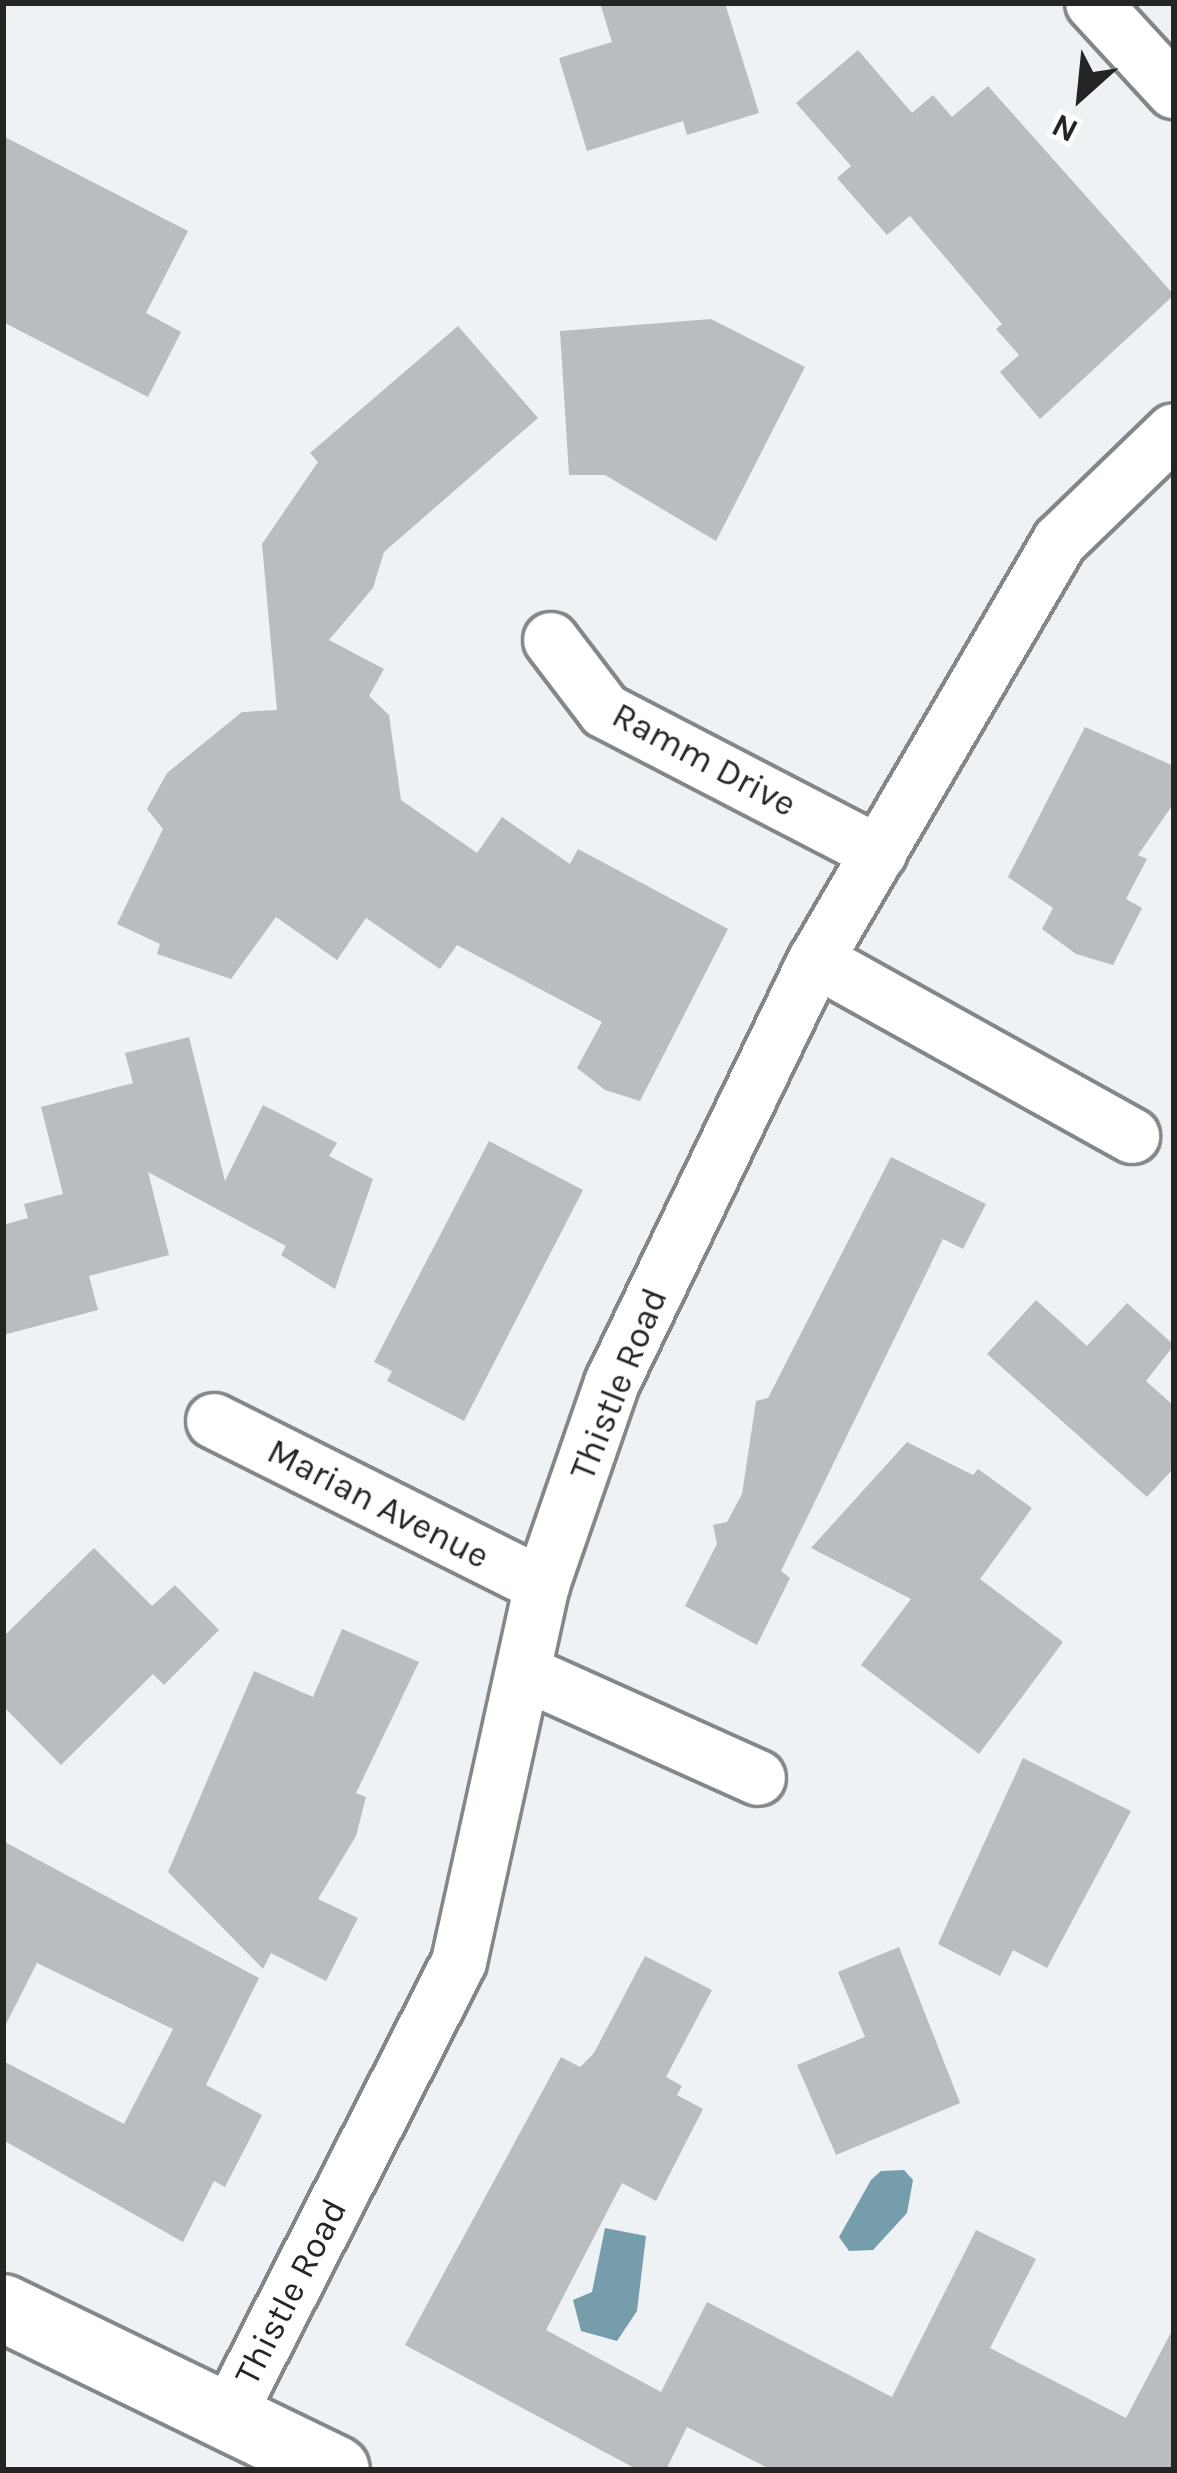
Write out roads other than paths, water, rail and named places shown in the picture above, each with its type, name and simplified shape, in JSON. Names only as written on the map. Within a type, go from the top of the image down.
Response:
[{"type":"main road","points":[[3,2308],[336,2470]]},
{"type":"street","points":[[1094,3],[1174,91]]},
{"type":"street","name":"Thistle Road","points":[[228,2416],[459,1962],[529,1675],[542,1585],[612,1383],[816,960],[1060,541],[1174,431]]},
{"type":"street","name":"Ramm Drive","points":[[550,640],[605,711],[879,853]]},
{"type":"street","points":[[816,960],[1132,1136]]},
{"type":"street","name":"Marian Avenue","points":[[214,1421],[542,1585]]},
{"type":"street","points":[[529,1675],[758,1778]]},
{"type":"water","points":[[904,2170],[913,2180],[907,2213],[873,2250],[849,2251],[839,2237],[871,2180],[881,2171]]},
{"type":"water","points":[[605,2228],[646,2236],[637,2311],[617,2341],[581,2331],[573,2300],[592,2292]]}]
